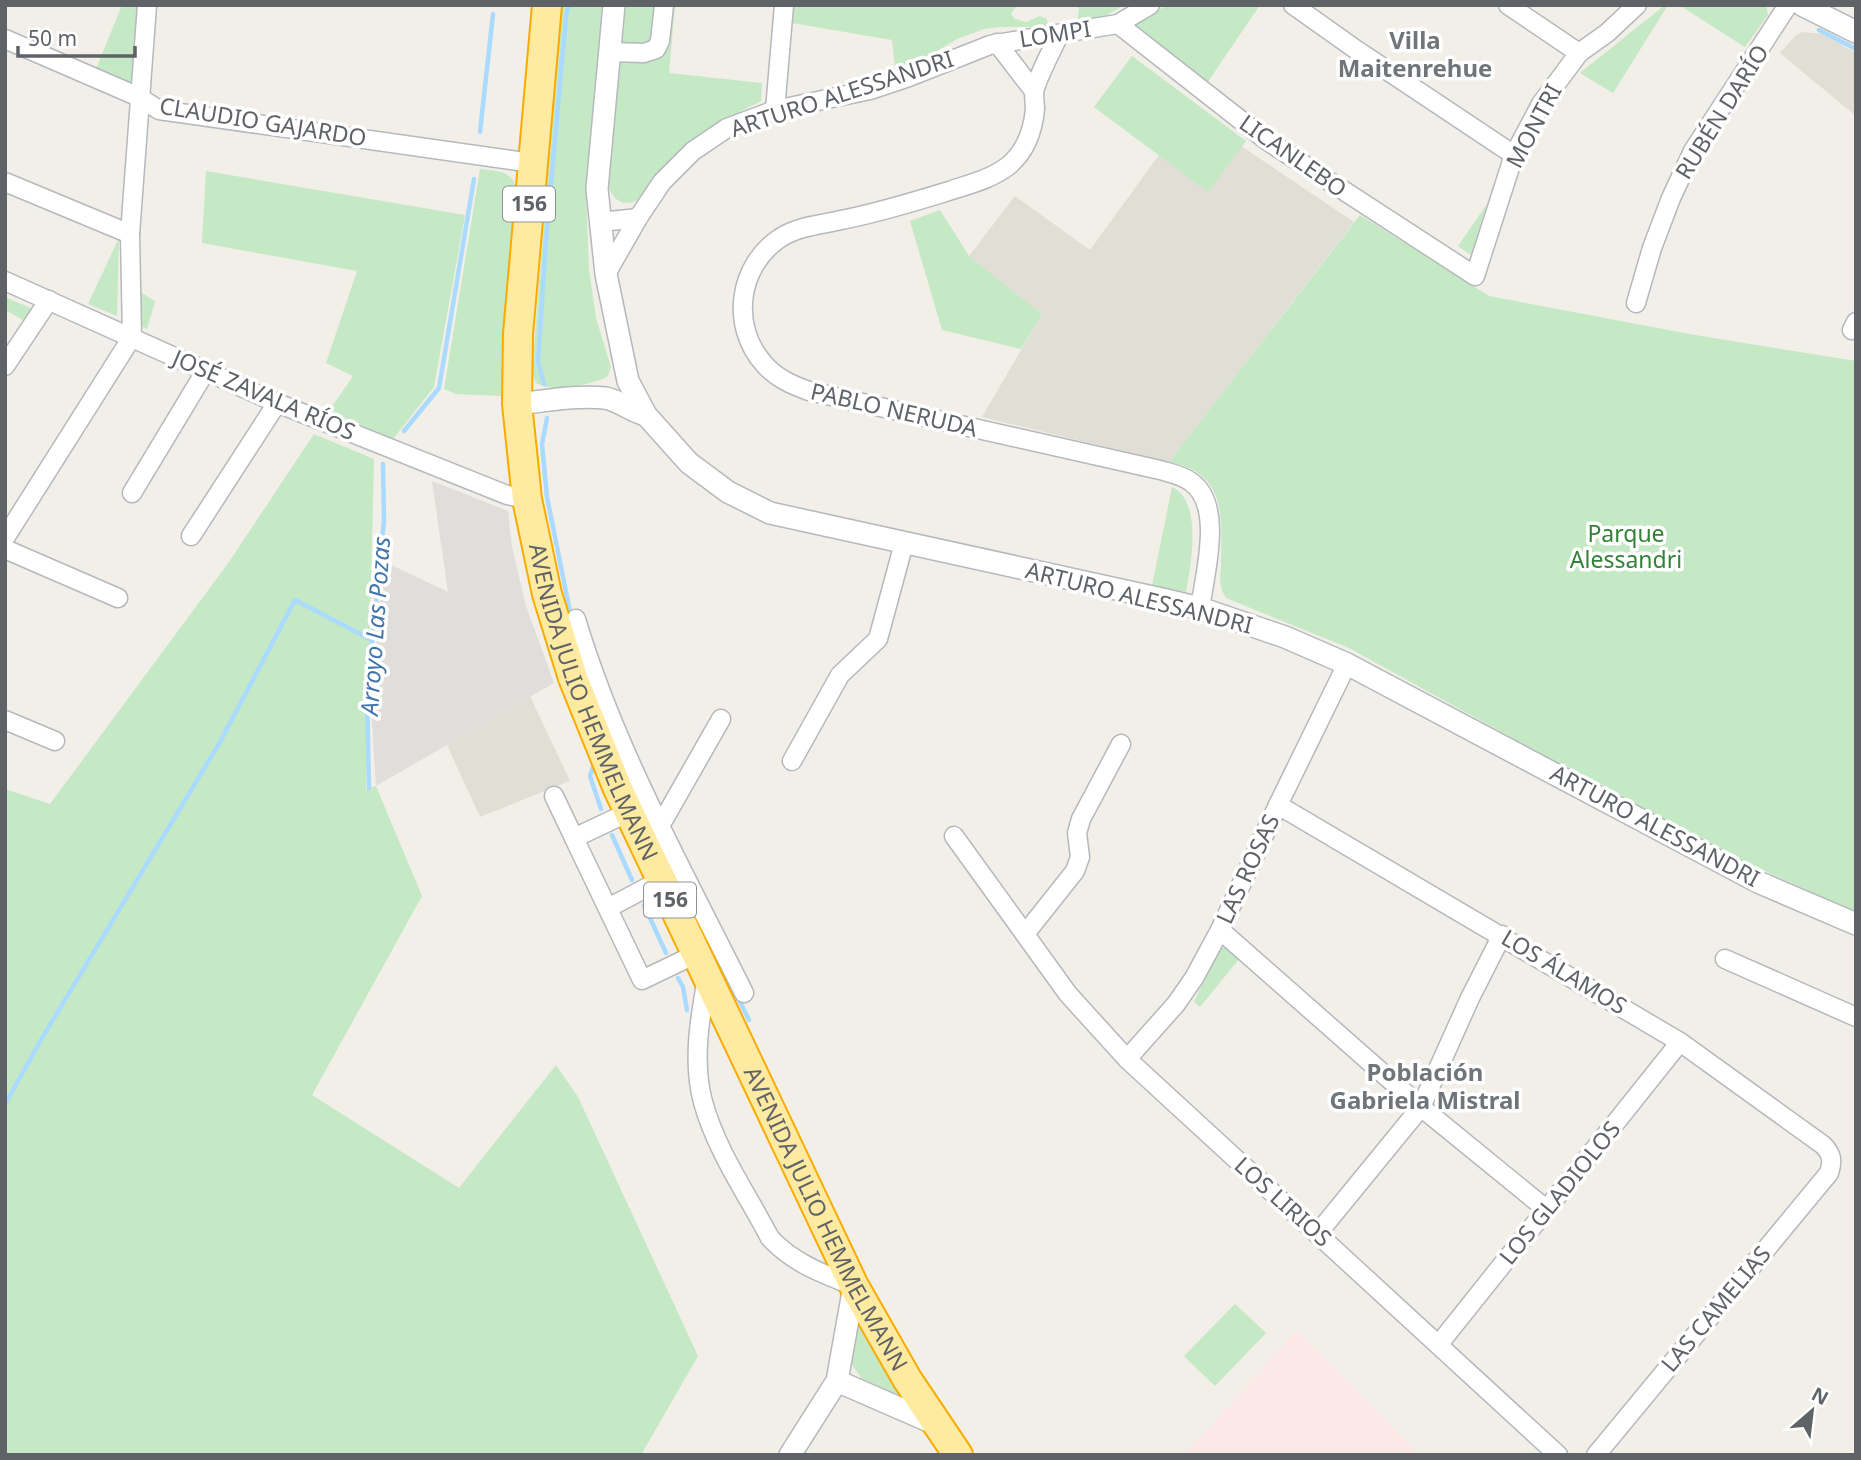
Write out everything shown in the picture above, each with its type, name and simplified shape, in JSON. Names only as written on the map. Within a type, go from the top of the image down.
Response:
[{"type":"highway","name":"AVENIDA JULIO HEMMELMANN","points":[[547,5],[518,334],[517,404],[527,499],[547,594],[573,678],[642,822],[661,880],[854,1286],[907,1379],[958,1455]]},
{"type":"street","points":[[5,538],[132,337],[130,234],[147,5]]},
{"type":"street","points":[[606,274],[597,189],[614,5]]},
{"type":"street","points":[[610,52],[647,53],[656,49],[660,41],[664,5]]},
{"type":"street","points":[[775,110],[783,5]]},
{"type":"street","name":"LOMPI","points":[[997,43],[1118,24],[1150,5]]},
{"type":"street","points":[[1293,5],[1379,66],[1514,155]]},
{"type":"street","points":[[1508,5],[1579,53]]},
{"type":"street","name":"MONTRI","points":[[1475,276],[1514,155],[1541,104],[1579,53],[1637,5]]},
{"type":"street","name":"RUBÉN DARÍO","points":[[1636,303],[1656,235],[1693,151],[1788,5]]},
{"type":"street","points":[[1802,5],[1856,32]]},
{"type":"street","name":"LICANLEBO","points":[[1118,24],[1266,140],[1475,276]]},
{"type":"street","name":"PABLO NERUDA","points":[[1059,35],[1034,91],[1034,118],[1019,155],[999,173],[986,179],[890,210],[806,227],[793,231],[771,245],[748,278],[742,304],[745,331],[765,365],[786,382],[809,391],[1147,467],[1191,481],[1203,494],[1210,512],[1200,608]]},
{"type":"street","name":"CLAUDIO GAJARDO","points":[[5,39],[139,97],[159,110],[532,163]]},
{"type":"street","points":[[997,43],[1034,91]]},
{"type":"street","name":"ARTURO ALESSANDRI","points":[[997,43],[870,90],[775,110],[727,128],[693,151],[662,183],[606,274],[628,381],[646,415],[689,463],[727,492],[770,513],[1200,608],[1285,637],[1347,664],[1758,882],[1856,923]]},
{"type":"street","points":[[5,181],[130,234]]},
{"type":"street","points":[[601,222],[638,218]]},
{"type":"street","name":"JOSÉ ZAVALA RÍOS","points":[[5,281],[277,403],[507,495],[527,499]]},
{"type":"street","points":[[5,366],[49,300]]},
{"type":"street","points":[[132,493],[205,372]]},
{"type":"street","points":[[608,398],[628,381]]},
{"type":"street","name":"ARTURO ALESSANDRI","points":[[517,404],[608,398],[634,412],[646,415]]},
{"type":"street","points":[[191,536],[277,403]]},
{"type":"street","points":[[792,761],[840,674],[878,639],[904,543]]},
{"type":"street","points":[[5,549],[118,598]]},
{"type":"street","points":[[576,619],[642,822],[744,993]]},
{"type":"street","name":"LAS ROSAS","points":[[1127,1059],[1176,1004],[1195,978],[1347,664]]},
{"type":"street","points":[[574,838],[664,819],[721,719]]},
{"type":"street","points":[[5,720],[55,741]]},
{"type":"street","points":[[1025,934],[1075,871],[1080,858],[1077,833],[1081,818],[1121,744]]},
{"type":"street","points":[[554,796],[642,980],[702,966],[698,1056],[702,1099],[713,1131],[770,1238],[780,1249],[813,1270],[854,1286],[837,1381],[790,1455]]},
{"type":"street","name":"LOS ÁLAMOS","points":[[1278,805],[1681,1042],[1823,1145],[1833,1162]]},
{"type":"street","name":"LOS LIRIOS","points":[[954,836],[1068,994],[1127,1059],[1558,1455]]},
{"type":"street","points":[[608,908],[661,880]]},
{"type":"street","points":[[1220,930],[1421,1107],[1546,1209]]},
{"type":"street","points":[[1318,1233],[1421,1107],[1470,998],[1502,935]]},
{"type":"street","points":[[1725,959],[1856,1017]]},
{"type":"street","name":"LOS GLADIOLOS","points":[[1439,1344],[1681,1042]]},
{"type":"street","name":"LAS CAMELIAS","points":[[1596,1455],[1829,1173],[1833,1162]]},
{"type":"street","points":[[837,1381],[938,1425]]},
{"type":"shaded area","points":[[1802,32],[1823,34],[1856,53],[1856,116],[1780,53]]},
{"type":"shaded area","points":[[1241,146],[1354,222],[1169,462],[982,417],[1042,314],[969,256],[1015,196],[1090,250],[1159,155],[1208,191]]},
{"type":"shaded area","points":[[432,481],[508,511],[512,547],[526,606],[554,683],[376,786],[371,708],[383,561],[448,592]]},
{"type":"shaded area","points":[[530,696],[570,781],[480,817],[447,745]]},
{"type":"shaded area","points":[[1297,1330],[1419,1455],[1184,1455]]},
{"type":"green space","points":[[122,5],[139,5],[132,85],[96,69]]},
{"type":"green space","points":[[561,5],[603,5],[586,196],[589,269],[596,318],[611,367],[607,377],[581,385],[553,388],[536,383],[532,371]]},
{"type":"green space","points":[[626,5],[675,5],[669,73],[762,83],[761,101],[694,142],[659,174],[641,197],[633,202],[623,203],[610,191],[608,182]]},
{"type":"green space","points":[[794,5],[1017,5],[1011,14],[1015,19],[1026,22],[1040,16],[1047,19],[1048,27],[984,29],[957,39],[927,57],[895,69],[892,40],[792,23]]},
{"type":"green space","points":[[1075,5],[1124,5],[1095,22],[1077,25],[1079,8]]},
{"type":"green space","points":[[1167,5],[1260,5],[1207,83],[1132,26]]},
{"type":"green space","points":[[1668,5],[1613,93],[1580,73]]},
{"type":"green space","points":[[1679,5],[1766,5],[1768,15],[1745,47]]},
{"type":"green space","points":[[1132,56],[1246,141],[1208,192],[1094,107]]},
{"type":"green space","points":[[480,169],[508,175],[516,189],[503,339],[505,394],[502,396],[456,394],[444,389]]},
{"type":"green space","points":[[206,171],[465,215],[434,387],[393,439],[329,411],[353,376],[326,363],[357,271],[202,243]]},
{"type":"green space","points":[[1487,204],[1471,255],[1458,246]]},
{"type":"green space","points":[[940,210],[969,256],[1042,314],[1021,349],[942,330],[910,221]]},
{"type":"green space","name":"Parque Alessandri","points":[[1360,215],[1489,296],[1695,335],[1856,361],[1856,912],[1703,843],[1349,648],[1226,598],[1220,583],[1221,531],[1218,500],[1202,477],[1188,468],[1169,462]]},
{"type":"green space","points":[[119,238],[117,316],[88,304]]},
{"type":"green space","points":[[135,289],[155,301],[147,329],[138,325]]},
{"type":"green space","points":[[5,297],[33,309],[25,321],[5,310]]},
{"type":"green space","points":[[314,434],[374,459],[366,789],[376,786],[422,896],[312,1095],[459,1188],[556,1065],[578,1097],[698,1356],[641,1455],[5,1455],[5,789],[50,804],[229,562]]},
{"type":"green space","points":[[1172,487],[1182,495],[1191,519],[1192,550],[1186,592],[1152,586]]},
{"type":"green space","points":[[1228,948],[1239,959],[1200,1007],[1194,1002],[1218,951]]},
{"type":"green space","points":[[1235,1304],[1266,1333],[1215,1386],[1184,1356]]},
{"type":"green space","points":[[854,1312],[915,1402],[862,1379],[848,1359]]},
{"type":"waterway","points":[[544,384],[538,362],[546,241],[569,5]]},
{"type":"waterway","name":"Arroyo Las Pozas","points":[[480,132],[493,14]]},
{"type":"waterway","points":[[1819,30],[1856,49]]},
{"type":"waterway","name":"Arroyo Las Pozas","points":[[404,431],[439,388],[474,179]]},
{"type":"waterway","points":[[547,418],[542,444],[547,497],[571,617]]},
{"type":"waterway","name":"Arroyo Las Pozas","points":[[369,788],[367,693],[384,521],[383,464]]},
{"type":"waterway","points":[[5,1104],[220,742],[295,600],[372,640]]},
{"type":"waterway","points":[[594,764],[590,776],[601,809]]},
{"type":"waterway","points":[[612,835],[632,880]]},
{"type":"waterway","points":[[644,905],[666,953]]},
{"type":"waterway","points":[[678,978],[683,987],[687,1010]]},
{"type":"waterway","points":[[737,996],[749,1020]]},
{"type":"district","name":"Villa Maitenrehue","points":[[1415,55]]},
{"type":"district","name":"Población Gabriela Mistral","points":[[1425,1087]]}]
